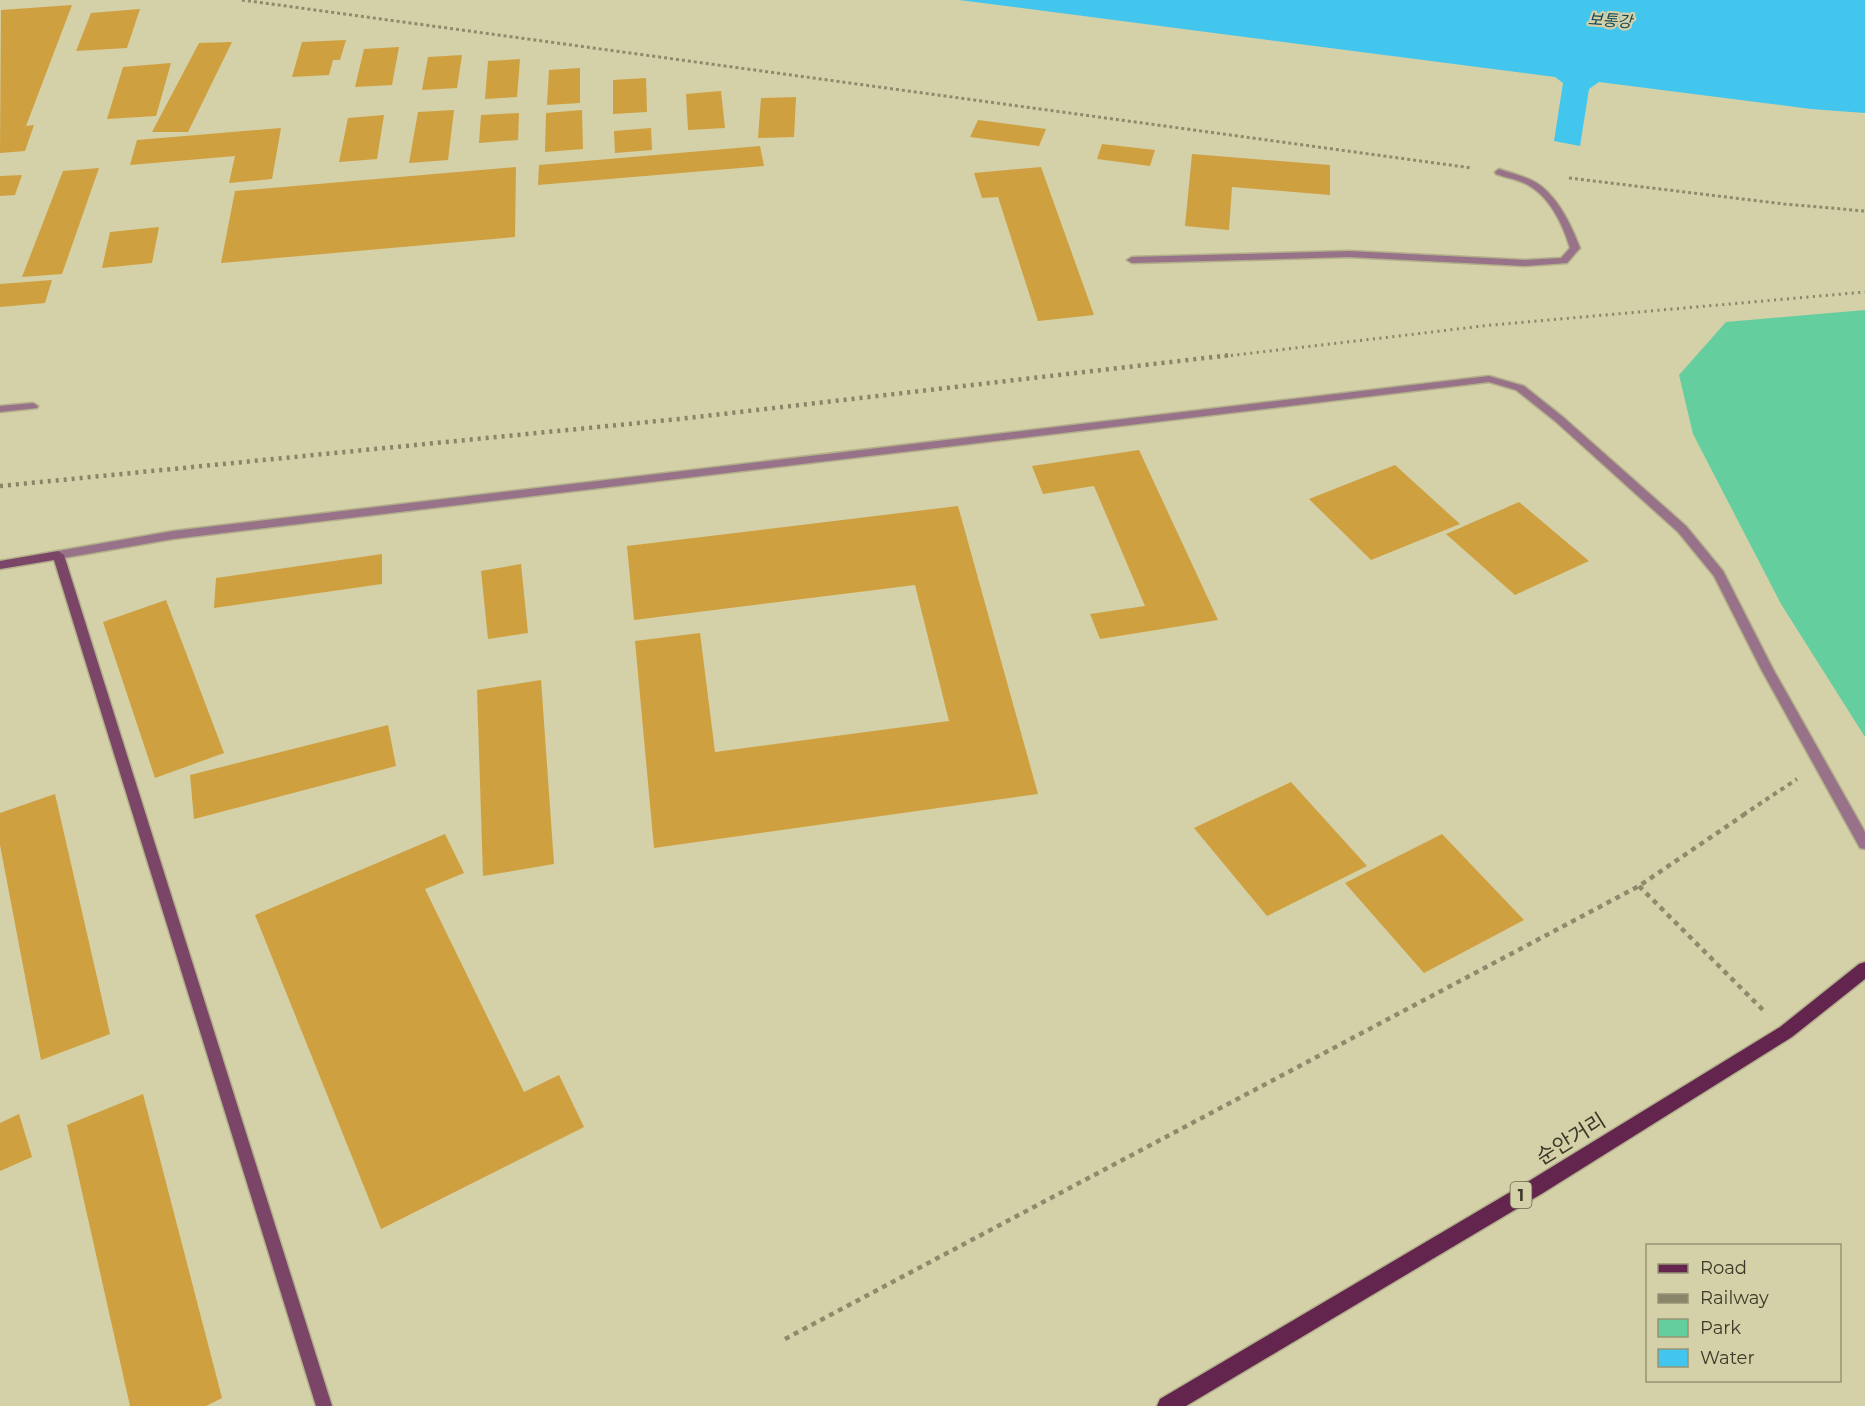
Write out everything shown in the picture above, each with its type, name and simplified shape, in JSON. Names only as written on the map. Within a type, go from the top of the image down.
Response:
[{"type":"main road","name":"순안거리","points":[[1167,1406],[1536,1187],[1786,1032],[1865,969]]},
{"type":"street","points":[[1132,260],[1349,254],[1525,263],[1564,261],[1575,248],[1570,231],[1544,193],[1531,183],[1499,172]]},
{"type":"street","points":[[0,565],[173,534],[1489,379],[1520,388],[1559,419],[1682,529],[1719,574],[1767,669],[1865,844]]},
{"type":"street","points":[[0,409],[33,406]]},
{"type":"street","points":[[58,555],[324,1406]]},
{"type":"path","points":[[242,0],[1413,158],[1499,172]]},
{"type":"path","points":[[1563,178],[1784,204],[1865,211]]},
{"type":"path","points":[[785,1339],[1639,886],[1820,763]]},
{"type":"path","points":[[1639,886],[1786,1032]]},
{"type":"green space","points":[[1865,310],[1865,737],[1781,604],[1693,434],[1679,375],[1726,322]]},
{"type":"water","name":"보통강","points":[[959,0],[1865,0],[1865,113],[1811,109],[1599,82],[1589,89],[1580,146],[1554,141],[1563,83],[1555,77]]},
{"type":"building","points":[[72,5],[26,126],[34,125],[25,151],[0,153],[1,10]]},
{"type":"building","points":[[140,9],[127,48],[76,51],[91,13]]},
{"type":"building","points":[[346,40],[340,60],[333,60],[329,75],[292,77],[302,42]]},
{"type":"building","points":[[232,42],[188,132],[152,132],[199,43]]},
{"type":"building","points":[[399,47],[392,85],[355,87],[364,49]]},
{"type":"building","points":[[462,55],[457,88],[422,90],[428,57]]},
{"type":"building","points":[[520,59],[517,97],[485,99],[488,61]]},
{"type":"building","points":[[171,63],[156,116],[107,119],[123,67]]},
{"type":"building","points":[[580,68],[580,103],[547,105],[549,70]]},
{"type":"building","points":[[646,78],[647,112],[613,114],[613,80]]},
{"type":"building","points":[[721,91],[725,128],[688,130],[686,94]]},
{"type":"building","points":[[796,97],[794,137],[758,138],[761,98]]},
{"type":"building","points":[[454,110],[448,160],[409,163],[418,112]]},
{"type":"building","points":[[582,110],[583,149],[545,152],[546,113]]},
{"type":"building","points":[[519,113],[518,140],[479,143],[481,115]]},
{"type":"building","points":[[384,115],[377,159],[339,162],[348,118]]},
{"type":"building","points":[[978,120],[1046,129],[1039,146],[970,137]]},
{"type":"building","points":[[281,128],[272,179],[229,183],[235,156],[130,165],[137,140]]},
{"type":"building","points":[[651,128],[652,150],[615,153],[614,131]]},
{"type":"building","points":[[1102,144],[1155,150],[1150,166],[1097,159]]},
{"type":"building","points":[[760,146],[764,166],[538,185],[539,165]]},
{"type":"building","points":[[1192,154],[1330,165],[1330,195],[1232,187],[1229,230],[1185,226]]},
{"type":"building","points":[[516,167],[515,237],[221,263],[235,191]]},
{"type":"building","points":[[1041,167],[1094,315],[1038,321],[998,197],[982,198],[974,173]]},
{"type":"building","points":[[99,168],[62,274],[22,277],[63,171]]},
{"type":"building","points":[[22,175],[15,195],[0,196],[0,176]]},
{"type":"building","points":[[159,227],[152,263],[102,268],[110,232]]},
{"type":"building","points":[[52,280],[45,303],[0,307],[0,284]]},
{"type":"building","points":[[1139,450],[1218,620],[1100,639],[1090,614],[1145,606],[1094,486],[1043,494],[1032,466]]},
{"type":"building","points":[[1395,465],[1460,524],[1371,560],[1309,499]]},
{"type":"building","points":[[1519,502],[1589,561],[1515,595],[1446,534]]},
{"type":"building","points":[[958,506],[1038,794],[654,848],[635,641],[700,633],[715,752],[949,721],[915,585],[634,620],[627,546]]},
{"type":"building","points":[[382,554],[382,584],[214,608],[216,578]]},
{"type":"building","points":[[521,564],[528,633],[488,639],[481,571]]},
{"type":"building","points":[[166,600],[224,753],[155,778],[103,622]]},
{"type":"building","points":[[541,680],[554,864],[483,876],[477,690]]},
{"type":"building","points":[[388,725],[396,766],[194,819],[190,775]]},
{"type":"building","points":[[1291,782],[1367,866],[1267,916],[1194,828]]},
{"type":"building","points":[[55,794],[110,1034],[41,1060],[0,845],[0,813]]},
{"type":"building","points":[[445,834],[464,873],[425,889],[524,1092],[559,1075],[584,1127],[381,1229],[255,915]]},
{"type":"building","points":[[1442,834],[1524,920],[1424,973],[1345,883]]},
{"type":"building","points":[[143,1094],[222,1398],[206,1406],[130,1406],[67,1125]]},
{"type":"building","points":[[19,1114],[32,1157],[0,1171],[0,1123]]},
{"type":"railway","points":[[1218,357],[1492,325],[1865,292]]},
{"type":"railway","points":[[0,486],[679,419],[1231,355]]}]
